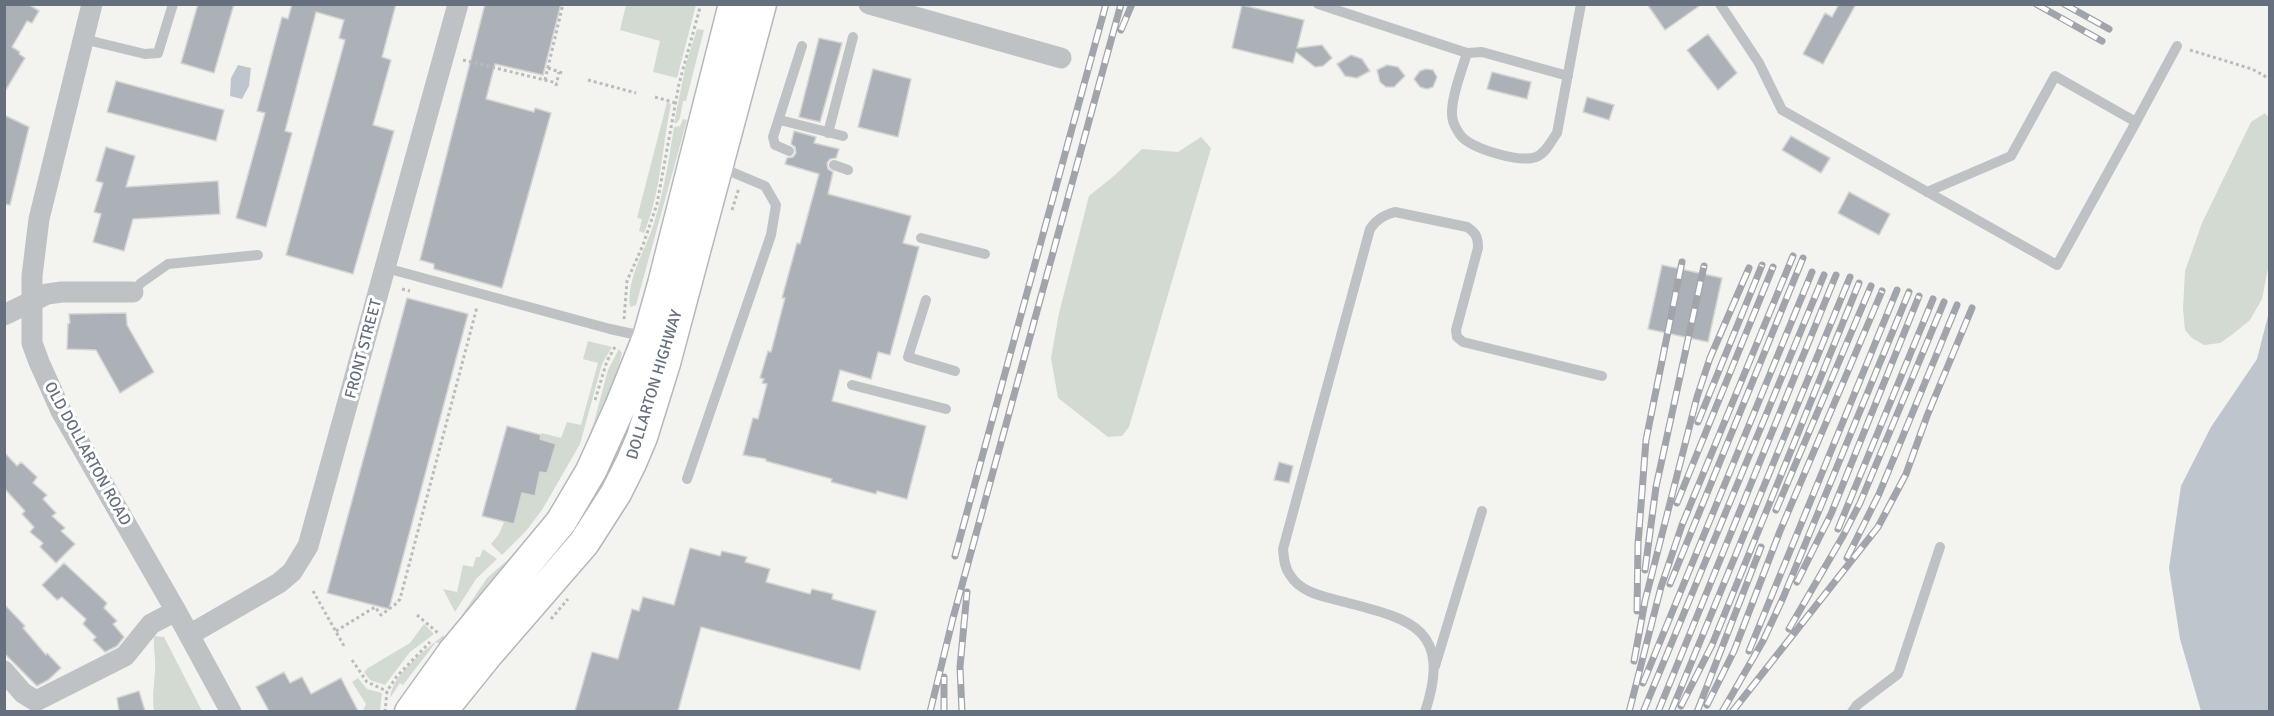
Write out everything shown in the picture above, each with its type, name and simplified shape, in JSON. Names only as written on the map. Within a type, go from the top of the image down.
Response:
[{"type":"main road","name":"DOLLARTON HIGHWAY","points":[[441,711],[584,543],[616,493],[642,437],[646,337],[734,4]]},
{"type":"main road","name":"DOLLARTON HIGHWAY","points":[[410,711],[453,652],[561,522],[591,471],[718,166],[761,4]]},
{"type":"street","name":"OLD DOLLARTON ROAD","points":[[92,4],[39,219],[32,276],[32,343],[56,401],[231,711]]},
{"type":"street","name":"FRONT STREET","points":[[189,635],[279,583],[292,572],[309,546],[458,4]]},
{"type":"street","points":[[869,4],[1061,58]]},
{"type":"street","points":[[4,315],[47,294],[62,291],[133,292]]},
{"type":"street","points":[[4,671],[23,693],[36,701],[125,656],[151,624],[176,611]]},
{"type":"lane","points":[[83,39],[145,54],[158,52],[173,4]]},
{"type":"lane","points":[[1318,4],[1467,53],[1482,52],[1568,76]]},
{"type":"lane","points":[[1467,53],[1453,105],[1452,120],[1461,136],[1477,147],[1512,157],[1522,159],[1537,157],[1547,148],[1557,133],[1581,4]]},
{"type":"lane","points":[[1720,4],[1759,63],[1782,110],[2057,265],[2177,46]]},
{"type":"lane","points":[[828,133],[853,37]]},
{"type":"lane","points":[[789,151],[775,145],[773,137],[802,46]]},
{"type":"lane","points":[[1927,192],[2011,156],[2055,76],[2136,122]]},
{"type":"lane","points":[[780,120],[843,136]]},
{"type":"lane","points":[[834,165],[848,170]]},
{"type":"lane","points":[[687,479],[771,235],[776,205],[765,186],[718,166]]},
{"type":"lane","points":[[1435,668],[1430,647],[1414,625],[1398,617],[1305,590],[1289,574],[1284,563],[1283,549],[1370,229],[1374,222],[1384,215],[1395,212],[1467,227],[1474,232],[1478,238],[1478,248],[1456,330],[1457,337],[1463,342],[1602,376]]},
{"type":"lane","points":[[921,238],[985,254]]},
{"type":"lane","points":[[133,292],[141,283],[168,264],[258,255]]},
{"type":"lane","points":[[386,268],[646,337]]},
{"type":"lane","points":[[926,300],[908,357],[955,371]]},
{"type":"lane","points":[[852,385],[946,409]]},
{"type":"lane","points":[[1425,711],[1432,689],[1435,668],[1482,511]]},
{"type":"lane","points":[[1852,711],[1898,674],[1940,547]]},
{"type":"path","points":[[545,80],[563,4]]},
{"type":"path","points":[[594,406],[607,361],[646,337],[625,316],[627,281],[643,245],[657,204],[676,103],[701,4]]},
{"type":"path","points":[[2177,46],[2252,69],[2270,79]]},
{"type":"path","points":[[463,60],[556,84],[560,72]]},
{"type":"path","points":[[548,68],[565,74]]},
{"type":"path","points":[[588,80],[636,93]]},
{"type":"path","points":[[655,97],[676,103]]},
{"type":"path","points":[[336,631],[375,607],[381,615],[400,599],[478,302]]},
{"type":"path","points":[[313,591],[344,646]]},
{"type":"path","points":[[417,615],[440,634]]},
{"type":"path","points":[[385,711],[387,692],[406,666],[423,647],[445,630]]},
{"type":"path","points":[[352,660],[367,682],[387,692]]},
{"type":"shaded area","points":[[626,5],[696,5],[677,78],[653,72],[660,41],[620,30]]},
{"type":"shaded area","points":[[697,29],[704,30],[686,101],[683,101],[680,118],[677,123],[674,123],[686,64]]},
{"type":"shaded area","points":[[238,65],[251,68],[249,86],[242,99],[230,96],[231,78]]},
{"type":"shaded area","points":[[667,102],[671,104],[660,169],[654,202],[644,233],[639,231],[642,219],[637,218]]},
{"type":"shaded area","points":[[2265,113],[2270,119],[2270,258],[2262,299],[2250,320],[2233,334],[2220,343],[2204,345],[2192,338],[2185,330],[2183,309],[2185,271],[2202,223],[2251,122]]},
{"type":"shaded area","points":[[683,119],[687,120],[636,305],[630,307],[631,285],[658,211],[674,127],[680,126]]},
{"type":"shaded area","points":[[1201,137],[1211,148],[1129,427],[1122,436],[1108,437],[1058,398],[1051,358],[1059,313],[1089,196],[1142,149],[1178,152]]},
{"type":"shaded area","points":[[2269,312],[2269,711],[2201,711],[2180,639],[2169,568],[2181,486],[2211,427],[2257,359]]},
{"type":"shaded area","points":[[588,341],[612,347],[602,364],[580,444],[542,510],[526,531],[502,555],[491,544],[499,534],[504,522],[514,524],[522,493],[535,495],[540,472],[547,473],[556,444],[540,439],[542,433],[561,438],[567,422],[581,425],[598,363],[583,359]]},
{"type":"shaded area","points":[[619,349],[622,353],[606,406],[585,457],[572,481],[526,549],[464,617],[460,618],[487,578],[520,549],[536,530],[576,469],[594,422],[608,370]]},
{"type":"shaded area","points":[[483,549],[497,559],[476,579],[455,612],[443,589],[457,592],[463,565],[473,567],[476,557],[480,557]]},
{"type":"shaded area","points":[[424,624],[434,634],[410,652],[385,685],[370,680],[364,672],[410,643]]},
{"type":"shaded area","points":[[444,635],[440,644],[436,642],[390,698],[392,689],[403,671],[420,655]]},
{"type":"shaded area","points":[[154,636],[164,637],[202,711],[154,712]]},
{"type":"shaded area","points":[[358,678],[367,689],[382,693],[380,711],[363,711],[366,704],[352,682]]},
{"type":"building","points":[[4,4],[28,4],[39,11],[32,23],[27,21],[12,47],[25,58],[4,93]]},
{"type":"building","points":[[198,4],[234,4],[214,73],[181,63]]},
{"type":"building","points":[[292,4],[396,4],[382,57],[391,60],[373,125],[394,131],[353,274],[286,255],[345,40],[339,38],[344,20],[316,12],[285,131],[292,133],[266,227],[236,218],[265,113],[257,111],[282,17],[288,19]]},
{"type":"building","points":[[485,4],[561,4],[543,75],[495,64],[486,99],[534,112],[535,108],[551,113],[502,288],[434,269],[434,264],[420,260]]},
{"type":"building","points":[[1647,4],[1702,4],[1665,30]]},
{"type":"building","points":[[1839,4],[1856,4],[1823,64],[1803,54],[1825,13],[1832,17]]},
{"type":"building","points":[[1242,5],[1304,20],[1297,48],[1322,45],[1332,58],[1323,66],[1315,67],[1296,52],[1293,63],[1232,48]]},
{"type":"building","points":[[1708,34],[1737,73],[1718,90],[1687,50]]},
{"type":"building","points":[[819,38],[842,43],[820,122],[799,117]]},
{"type":"building","points":[[1351,55],[1362,59],[1370,71],[1357,78],[1345,76],[1337,64]]},
{"type":"building","points":[[1387,65],[1398,67],[1405,76],[1394,87],[1386,87],[1380,82],[1377,70]]},
{"type":"building","points":[[873,69],[911,79],[898,137],[858,127]]},
{"type":"building","points":[[1433,70],[1437,77],[1433,87],[1427,89],[1420,87],[1414,79],[1420,71]]},
{"type":"building","points":[[1492,72],[1531,82],[1527,99],[1487,89]]},
{"type":"building","points":[[116,81],[224,110],[216,141],[107,112]]},
{"type":"building","points":[[1587,97],[1614,105],[1609,120],[1583,112]]},
{"type":"building","points":[[4,115],[29,127],[10,205],[4,204]]},
{"type":"building","points":[[794,131],[816,137],[814,143],[839,149],[836,158],[830,159],[827,163],[828,169],[833,172],[828,194],[911,216],[903,243],[919,247],[890,355],[878,352],[871,379],[840,370],[832,401],[926,426],[907,499],[877,491],[876,494],[831,482],[832,479],[766,461],[766,459],[743,455],[753,418],[758,419],[767,384],[762,383],[764,379],[760,378],[768,351],[771,352],[785,298],[782,298],[797,243],[800,244],[819,174],[785,164],[787,158],[793,157],[796,153],[795,147],[791,144]]},
{"type":"building","points":[[1791,136],[1830,158],[1821,173],[1782,150]]},
{"type":"building","points":[[106,147],[135,156],[126,187],[218,181],[220,214],[133,219],[124,251],[93,242],[101,214],[94,212],[103,183],[96,181]]},
{"type":"building","points":[[1849,192],[1890,214],[1879,235],[1838,213]]},
{"type":"building","points":[[1662,265],[1722,278],[1708,342],[1648,329]]},
{"type":"building","points":[[407,298],[468,314],[389,609],[327,593]]},
{"type":"building","points":[[126,313],[127,325],[154,372],[120,393],[96,350],[67,349],[68,324],[70,323],[69,314]]},
{"type":"building","points":[[507,426],[541,435],[540,439],[556,444],[547,473],[540,472],[535,496],[522,493],[514,524],[482,516]]},
{"type":"building","points":[[4,452],[17,466],[21,462],[37,477],[33,483],[47,495],[43,499],[56,513],[52,516],[65,528],[61,531],[75,544],[56,563],[40,547],[43,543],[30,532],[34,527],[22,514],[25,511],[4,488]]},
{"type":"building","points":[[1279,462],[1293,466],[1289,483],[1274,480]]},
{"type":"building","points":[[690,548],[720,556],[722,551],[747,557],[745,562],[770,569],[766,582],[810,594],[812,589],[833,594],[832,599],[876,611],[860,670],[701,627],[678,711],[575,711],[592,652],[618,659],[632,609],[639,611],[643,597],[674,605]]},
{"type":"building","points":[[64,563],[107,603],[104,608],[117,621],[113,624],[124,637],[117,646],[105,652],[93,640],[96,637],[83,624],[86,619],[62,597],[57,600],[42,585]]},
{"type":"building","points":[[4,604],[25,626],[23,628],[46,655],[47,653],[61,668],[37,686],[4,653]]},
{"type":"building","points":[[284,672],[290,683],[302,677],[311,694],[341,678],[358,711],[269,711],[256,687]]},
{"type":"building","points":[[139,691],[145,711],[119,711],[117,698]]},
{"type":"railway","points":[[955,556],[1106,4]]},
{"type":"railway","points":[[930,712],[953,618],[1121,4]]},
{"type":"railway","points":[[1121,30],[1132,4]]},
{"type":"railway","points":[[2036,4],[2102,41]]},
{"type":"railway","points":[[2064,4],[2109,29]]},
{"type":"railway","points":[[1629,712],[1661,587],[1682,525],[1793,256]]},
{"type":"railway","points":[[1670,584],[1803,258]]},
{"type":"railway","points":[[1637,611],[1638,544],[1646,440],[1682,262]]},
{"type":"railway","points":[[1698,422],[1762,265]]},
{"type":"railway","points":[[1645,570],[1656,487],[1704,266]]},
{"type":"railway","points":[[1677,503],[1773,267]]},
{"type":"railway","points":[[1634,661],[1645,601],[1697,397],[1710,358],[1749,268]]},
{"type":"railway","points":[[1643,683],[1812,272]]},
{"type":"railway","points":[[1643,712],[1824,275]]},
{"type":"railway","points":[[1658,712],[1836,275]]},
{"type":"railway","points":[[1671,712],[1850,277]]},
{"type":"railway","points":[[1681,706],[1712,645],[1859,283]]},
{"type":"railway","points":[[1776,510],[1871,286]]},
{"type":"railway","points":[[1749,651],[1897,290]]},
{"type":"railway","points":[[1707,705],[1734,651],[1780,531],[1882,291]]},
{"type":"railway","points":[[1722,712],[1763,641],[1783,598],[1909,292]]},
{"type":"railway","points":[[1797,582],[1831,514],[1919,296]]},
{"type":"railway","points":[[1838,529],[1933,299]]},
{"type":"railway","points":[[1789,629],[1860,503],[1944,302]]},
{"type":"railway","points":[[1847,558],[1879,494],[1957,305]]},
{"type":"railway","points":[[1732,712],[1878,527],[1906,474],[1927,416],[1972,308]]},
{"type":"railway","points":[[1697,712],[1761,547]]},
{"type":"railway","points":[[962,712],[960,667],[967,592]]},
{"type":"railway","points":[[944,677],[944,712]]}]
